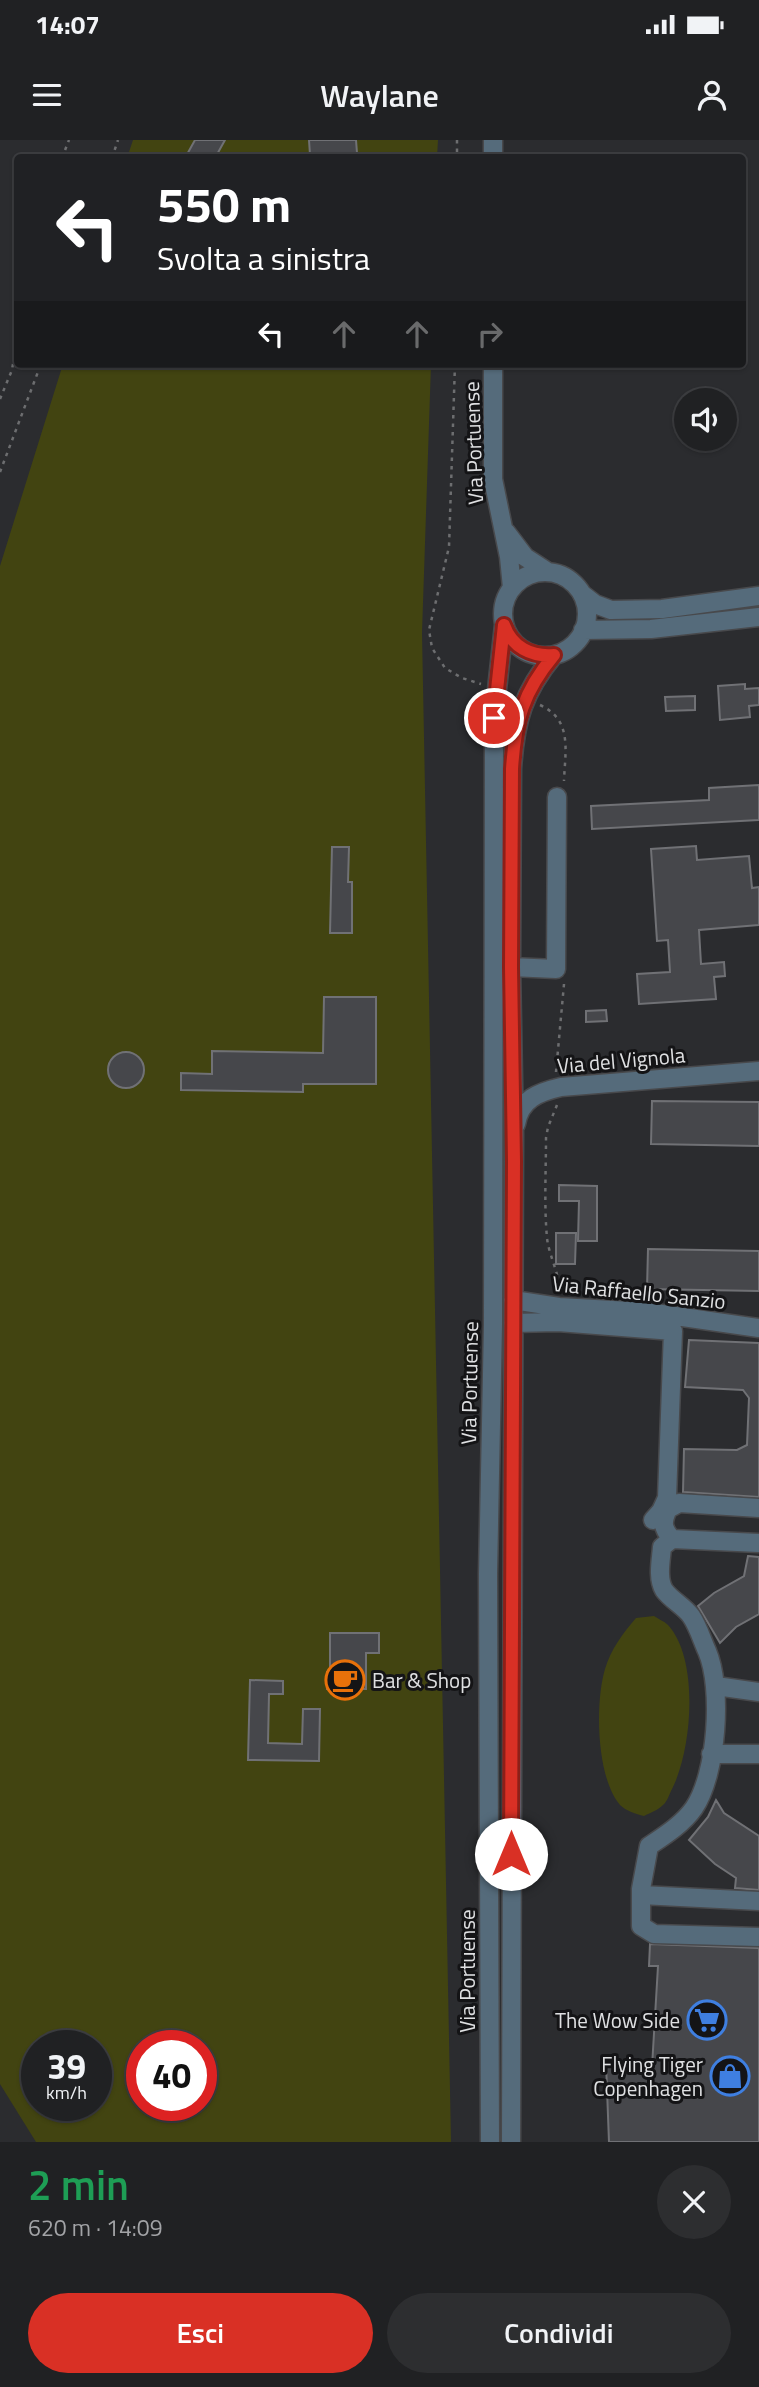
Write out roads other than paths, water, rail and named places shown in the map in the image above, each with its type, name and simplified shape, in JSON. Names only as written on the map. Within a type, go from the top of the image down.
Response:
[{"type":"street","name":"Via Portuense","points":[[493,368],[493,479],[499,519],[509,557],[512,588]]},
{"type":"street","name":"Via Portuense","points":[[499,519],[525,557],[548,572]]},
{"type":"street","points":[[582,594],[587,611],[583,630],[571,646],[554,655],[535,654],[523,649],[511,638],[504,625],[505,601],[512,588],[527,576],[548,572],[570,580],[595,604],[611,610],[662,609],[759,596]]},
{"type":"street","points":[[583,630],[651,629],[759,617]]},
{"type":"street","name":"Via Portuense","points":[[490,2142],[488,1574],[493,1324],[494,731],[504,625]]},
{"type":"street","name":"Via Portuense","points":[[510,2142],[514,1134],[511,967],[514,740],[520,714],[534,679],[554,655]]},
{"type":"street","points":[[511,967],[556,969],[557,797]]},
{"type":"street","name":"Via del Vignola","points":[[514,1134],[517,1115],[524,1104],[546,1090],[759,1071]]},
{"type":"street","name":"Via Raffaello Sanzio","points":[[513,1300],[559,1307],[648,1312],[759,1328]]},
{"type":"street","points":[[513,1323],[558,1322],[673,1331],[667,1498],[653,1520]]},
{"type":"street","points":[[672,1539],[665,1531],[663,1521],[668,1509],[679,1503],[759,1508]]},
{"type":"street","points":[[759,1543],[672,1539],[662,1547],[661,1576],[664,1589],[691,1617],[709,1655],[716,1686],[716,1725],[708,1774],[694,1808],[667,1834],[649,1846],[641,1895],[641,1926],[654,1934],[759,1937]]},
{"type":"street","points":[[716,1686],[759,1692]]},
{"type":"street","points":[[711,1755],[759,1754]]},
{"type":"street","points":[[641,1895],[759,1901]]},
{"type":"place","name":"Bar & Shop","points":[[345,1680]]},
{"type":"place","name":"The Wow Side","points":[[707,2020]]},
{"type":"place","name":"Flying Tiger Copenhagen","points":[[730,2076]]}]
